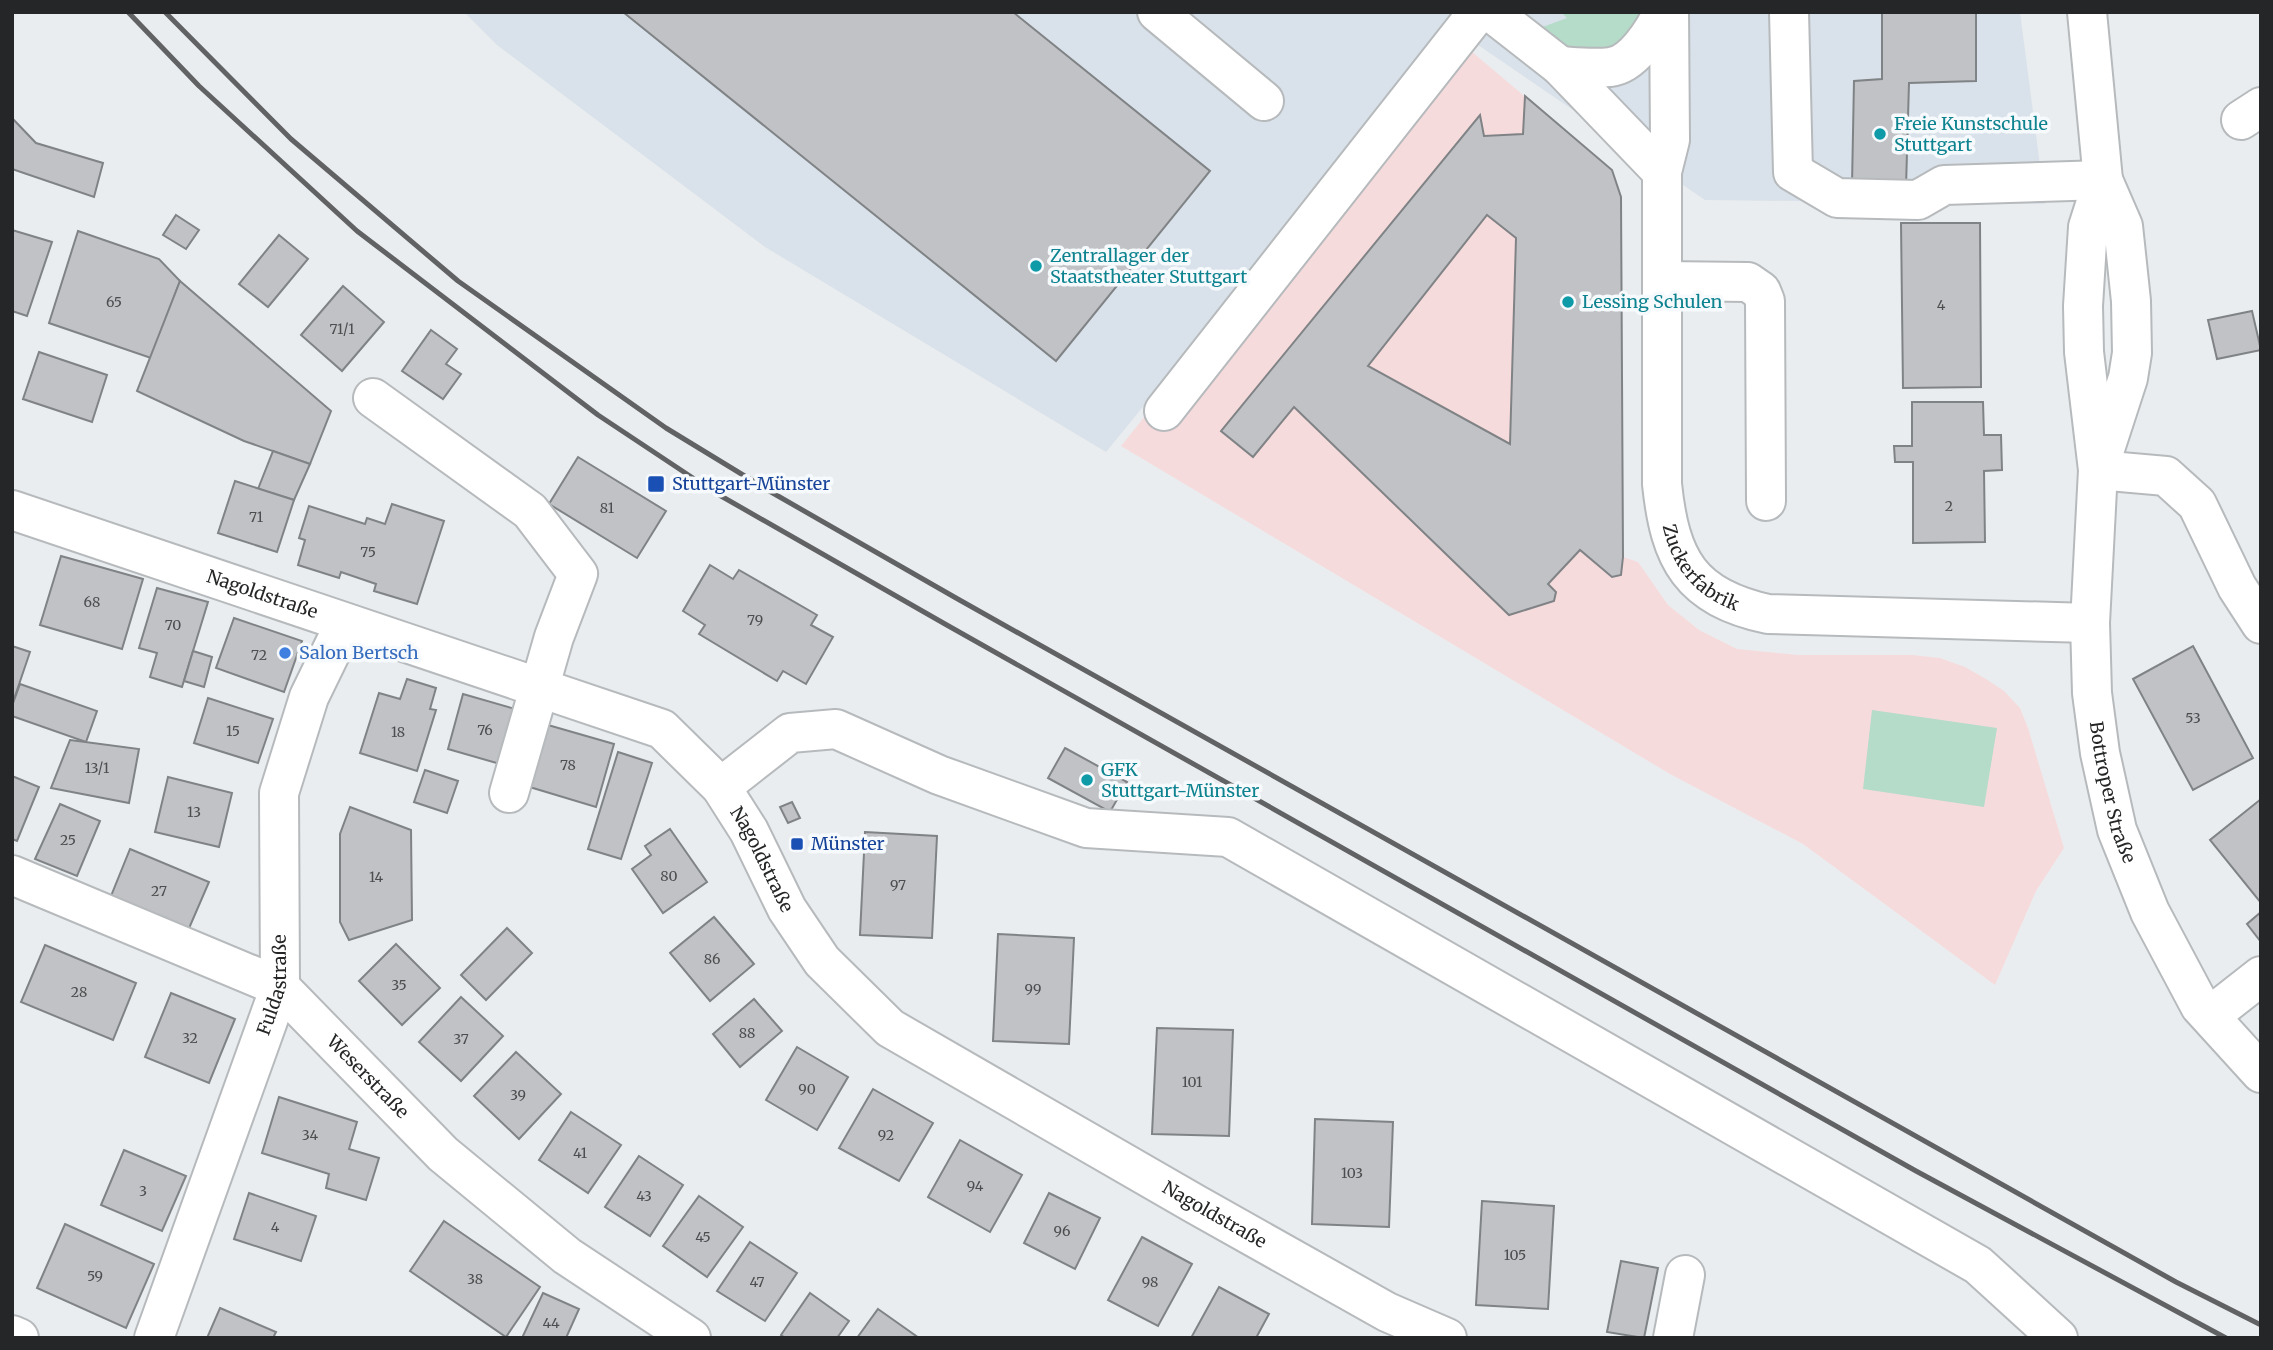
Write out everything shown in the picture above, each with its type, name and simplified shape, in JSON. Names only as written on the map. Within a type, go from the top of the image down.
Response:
[{"type":"street","points":[[1157,12],[1264,101]]},
{"type":"street","points":[[1164,411],[1478,12]]},
{"type":"street","points":[[1492,12],[1560,66],[1662,172]]},
{"type":"street","points":[[1560,66],[1614,67],[1639,50],[1653,33],[1663,12]]},
{"type":"street","name":"Zuckerfabrik","points":[[1670,12],[1670,140],[1662,172],[1662,484],[1666,521],[1674,550],[1694,579],[1715,597],[1739,608],[1768,614],[2090,623]]},
{"type":"street","points":[[1789,12],[1793,172],[1837,198],[1918,200],[1944,185],[2103,180]]},
{"type":"street","name":"Bottroper Straße","points":[[2087,12],[2103,180],[2123,226],[2131,301],[2132,353],[2128,378],[2098,470],[2090,623],[2092,693],[2100,753],[2117,830],[2150,912],[2200,1006],[2261,1073]]},
{"type":"street","points":[[1663,281],[1748,282],[1761,291],[1765,301],[1766,501]]},
{"type":"street","points":[[373,398],[530,511],[578,574],[554,636],[509,793]]},
{"type":"street","points":[[2098,470],[2166,476],[2197,504],[2237,587],[2261,624]]},
{"type":"street","name":"Nagoldstraße","points":[[12,510],[662,729],[721,787],[749,831],[787,909],[822,961],[890,1028],[1375,1305],[1447,1338]]},
{"type":"street","name":"Fuldastraße","points":[[154,1338],[280,986],[279,793],[309,697],[345,623]]},
{"type":"street","points":[[721,787],[790,733],[836,729],[940,775],[1086,828],[1228,837],[1978,1265],[2058,1338]]},
{"type":"street","name":"Weserstraße","points":[[12,875],[280,986],[443,1154],[567,1256],[691,1338]]},
{"type":"street","points":[[2210,1016],[2261,976]]},
{"type":"street","points":[[1673,1338],[1685,1275]]},
{"type":"street","points":[[12,1335],[19,1338]]},
{"type":"shaded area","points":[[464,12],[2020,12],[2045,204],[1705,200],[1453,28],[1106,452],[765,247],[497,45]]},
{"type":"shaded area","points":[[1452,35],[1612,170],[1621,197],[1623,557],[1638,562],[1668,605],[1699,630],[1737,649],[1798,655],[1912,655],[1940,658],[1965,667],[1986,679],[2004,691],[2020,708],[2064,848],[2036,891],[1995,985],[1803,844],[1670,774],[1121,446]]},
{"type":"green space","points":[[1561,12],[1644,12],[1623,39],[1600,53],[1571,55],[1529,32],[1567,18]]},
{"type":"green space","points":[[1872,710],[1997,728],[1984,807],[1863,789]]},
{"type":"building","name":"Zentrallager der Staatstheater Stuttgart","points":[[623,12],[1013,12],[1210,171],[1056,361]]},
{"type":"building","name":"Freie Kunstschule Stuttgart","points":[[1882,12],[1976,12],[1976,81],[1909,83],[1906,187],[1852,185],[1854,81],[1882,79]]},
{"type":"building","name":"Lessing Schulen","points":[[1525,96],[1612,170],[1621,197],[1623,557],[1621,575],[1612,577],[1580,550],[1548,584],[1556,592],[1554,601],[1509,615],[1294,407],[1253,457],[1221,431],[1480,115],[1484,136],[1523,134]],"holes":[[[1487,215],[1516,238],[1510,444],[1368,366]]]},
{"type":"building","points":[[12,118],[36,143],[103,163],[94,197],[12,169]]},
{"type":"building","points":[[176,215],[199,230],[186,249],[163,235]]},
{"type":"building","points":[[1901,223],[1980,223],[1981,387],[1903,388]]},
{"type":"building","points":[[12,230],[52,242],[27,316],[12,311]]},
{"type":"building","points":[[78,231],[159,259],[180,281],[151,358],[49,323]]},
{"type":"building","points":[[279,235],[308,259],[268,307],[239,284]]},
{"type":"building","points":[[180,281],[331,411],[310,464],[244,441],[137,391]]},
{"type":"building","points":[[343,286],[384,322],[342,371],[301,335]]},
{"type":"building","points":[[2252,311],[2261,350],[2217,359],[2208,320]]},
{"type":"building","points":[[431,330],[457,349],[446,364],[461,374],[443,399],[402,371]]},
{"type":"building","points":[[39,352],[107,375],[92,422],[23,399]]},
{"type":"building","points":[[1912,402],[1983,402],[1984,435],[2001,435],[2002,470],[1984,471],[1985,542],[1913,543],[1913,462],[1895,462],[1894,446],[1912,446]]},
{"type":"building","points":[[273,451],[310,464],[294,500],[258,489]]},
{"type":"building","points":[[578,457],[666,511],[637,558],[549,504]]},
{"type":"building","points":[[235,481],[294,500],[277,552],[218,533]]},
{"type":"building","points":[[392,504],[444,521],[417,604],[374,591],[376,584],[341,572],[339,578],[298,565],[305,540],[299,538],[309,506],[365,524],[367,518],[385,524]]},
{"type":"building","points":[[61,556],[143,579],[122,649],[40,625]]},
{"type":"building","points":[[710,565],[733,579],[739,570],[817,615],[811,625],[833,637],[806,684],[783,671],[777,681],[699,634],[705,625],[683,611]]},
{"type":"building","points":[[157,588],[208,602],[182,687],[150,677],[157,653],[139,648]]},
{"type":"building","points":[[234,618],[302,641],[284,692],[216,668]]},
{"type":"building","points":[[12,646],[30,652],[13,702],[12,702]]},
{"type":"building","points":[[2193,646],[2253,758],[2193,790],[2133,679]]},
{"type":"building","points":[[193,651],[212,657],[204,687],[184,681]]},
{"type":"building","points":[[407,679],[436,688],[430,709],[436,710],[417,771],[360,753],[379,693],[400,699]]},
{"type":"building","points":[[20,684],[97,711],[86,742],[12,716],[12,706]]},
{"type":"building","points":[[463,694],[522,711],[507,766],[448,749]]},
{"type":"building","points":[[208,698],[273,719],[258,763],[194,743]]},
{"type":"building","points":[[541,723],[614,744],[596,807],[523,785]]},
{"type":"building","points":[[70,740],[139,749],[129,803],[51,788]]},
{"type":"building","name":"GFK Stuttgart-Münster","points":[[1065,748],[1127,782],[1110,812],[1048,778]]},
{"type":"building","points":[[618,752],[652,763],[621,859],[588,849]]},
{"type":"building","points":[[425,770],[458,781],[447,813],[414,802]]},
{"type":"building","points":[[12,776],[39,787],[17,841],[12,839]]},
{"type":"building","points":[[168,777],[232,793],[219,847],[155,832]]},
{"type":"building","points":[[2261,799],[2261,903],[2210,840]]},
{"type":"building","points":[[792,802],[800,818],[788,823],[780,807]]},
{"type":"building","points":[[60,804],[100,821],[77,876],[35,859]]},
{"type":"building","points":[[350,807],[411,830],[412,920],[349,940],[340,922],[340,834]]},
{"type":"building","points":[[670,829],[707,882],[663,913],[632,869],[651,855],[645,846]]},
{"type":"building","points":[[865,832],[937,836],[932,938],[860,935]]},
{"type":"building","points":[[130,849],[209,882],[187,933],[109,901]]},
{"type":"building","points":[[2261,912],[2261,942],[2247,924]]},
{"type":"building","points":[[714,917],[754,964],[710,1001],[670,953]]},
{"type":"building","points":[[507,928],[532,953],[486,1000],[461,975]]},
{"type":"building","points":[[998,934],[1074,938],[1069,1044],[993,1041]]},
{"type":"building","points":[[396,944],[440,988],[402,1025],[359,981]]},
{"type":"building","points":[[45,945],[136,983],[113,1040],[21,1002]]},
{"type":"building","points":[[171,993],[235,1019],[209,1083],[145,1057]]},
{"type":"building","points":[[461,997],[503,1036],[461,1081],[419,1042]]},
{"type":"building","points":[[754,999],[782,1031],[740,1067],[713,1034]]},
{"type":"building","points":[[1157,1028],[1233,1030],[1229,1136],[1152,1134]]},
{"type":"building","points":[[797,1047],[848,1077],[817,1130],[766,1100]]},
{"type":"building","points":[[516,1052],[561,1094],[519,1139],[474,1096]]},
{"type":"building","points":[[873,1089],[933,1123],[899,1181],[839,1148]]},
{"type":"building","points":[[279,1097],[357,1122],[349,1149],[379,1158],[366,1200],[326,1188],[329,1174],[262,1153]]},
{"type":"building","points":[[571,1112],[621,1145],[588,1193],[539,1160]]},
{"type":"building","points":[[1315,1119],[1393,1122],[1389,1227],[1312,1224]]},
{"type":"building","points":[[960,1140],[1022,1175],[990,1232],[928,1197]]},
{"type":"building","points":[[124,1150],[186,1176],[162,1231],[101,1205]]},
{"type":"building","points":[[639,1156],[683,1185],[650,1236],[605,1207]]},
{"type":"building","points":[[249,1193],[316,1216],[301,1261],[234,1239]]},
{"type":"building","points":[[1049,1193],[1100,1218],[1075,1269],[1024,1243]]},
{"type":"building","points":[[699,1196],[743,1227],[707,1277],[663,1246]]},
{"type":"building","points":[[1482,1201],[1554,1206],[1548,1309],[1476,1305]]},
{"type":"building","points":[[444,1221],[540,1287],[506,1337],[410,1271]]},
{"type":"building","points":[[65,1224],[154,1264],[126,1328],[37,1288]]},
{"type":"building","points":[[1142,1237],[1192,1264],[1158,1326],[1108,1300]]},
{"type":"building","points":[[750,1242],[797,1273],[765,1321],[717,1291]]},
{"type":"building","points":[[1621,1261],[1658,1268],[1644,1338],[1607,1332]]},
{"type":"building","points":[[1219,1287],[1269,1314],[1256,1338],[1191,1338]]},
{"type":"building","points":[[543,1293],[579,1309],[566,1338],[522,1338]]},
{"type":"building","points":[[810,1293],[849,1321],[837,1338],[785,1338],[781,1335]]},
{"type":"building","points":[[220,1308],[276,1332],[273,1338],[207,1338]]},
{"type":"building","points":[[878,1309],[919,1338],[857,1338]]},
{"type":"railway","points":[[128,12],[199,86],[357,231],[598,415],[714,492],[1916,1171],[2226,1338]]},
{"type":"railway","points":[[165,12],[291,139],[458,281],[666,428],[771,492],[956,598],[2176,1282],[2261,1325]]},
{"type":"place","name":"Freie Kunstschule Stuttgart","points":[[1880,134]]},
{"type":"place","name":"Zentrallager der Staatstheater Stuttgart","points":[[1036,266]]},
{"type":"place","name":"Lessing Schulen","points":[[1568,302]]},
{"type":"place","name":"Stuttgart-Münster","points":[[656,484]]},
{"type":"place","name":"Salon Bertsch","points":[[285,653]]},
{"type":"place","name":"GFK Stuttgart-Münster","points":[[1087,780]]},
{"type":"place","name":"Münster","points":[[797,844]]}]
